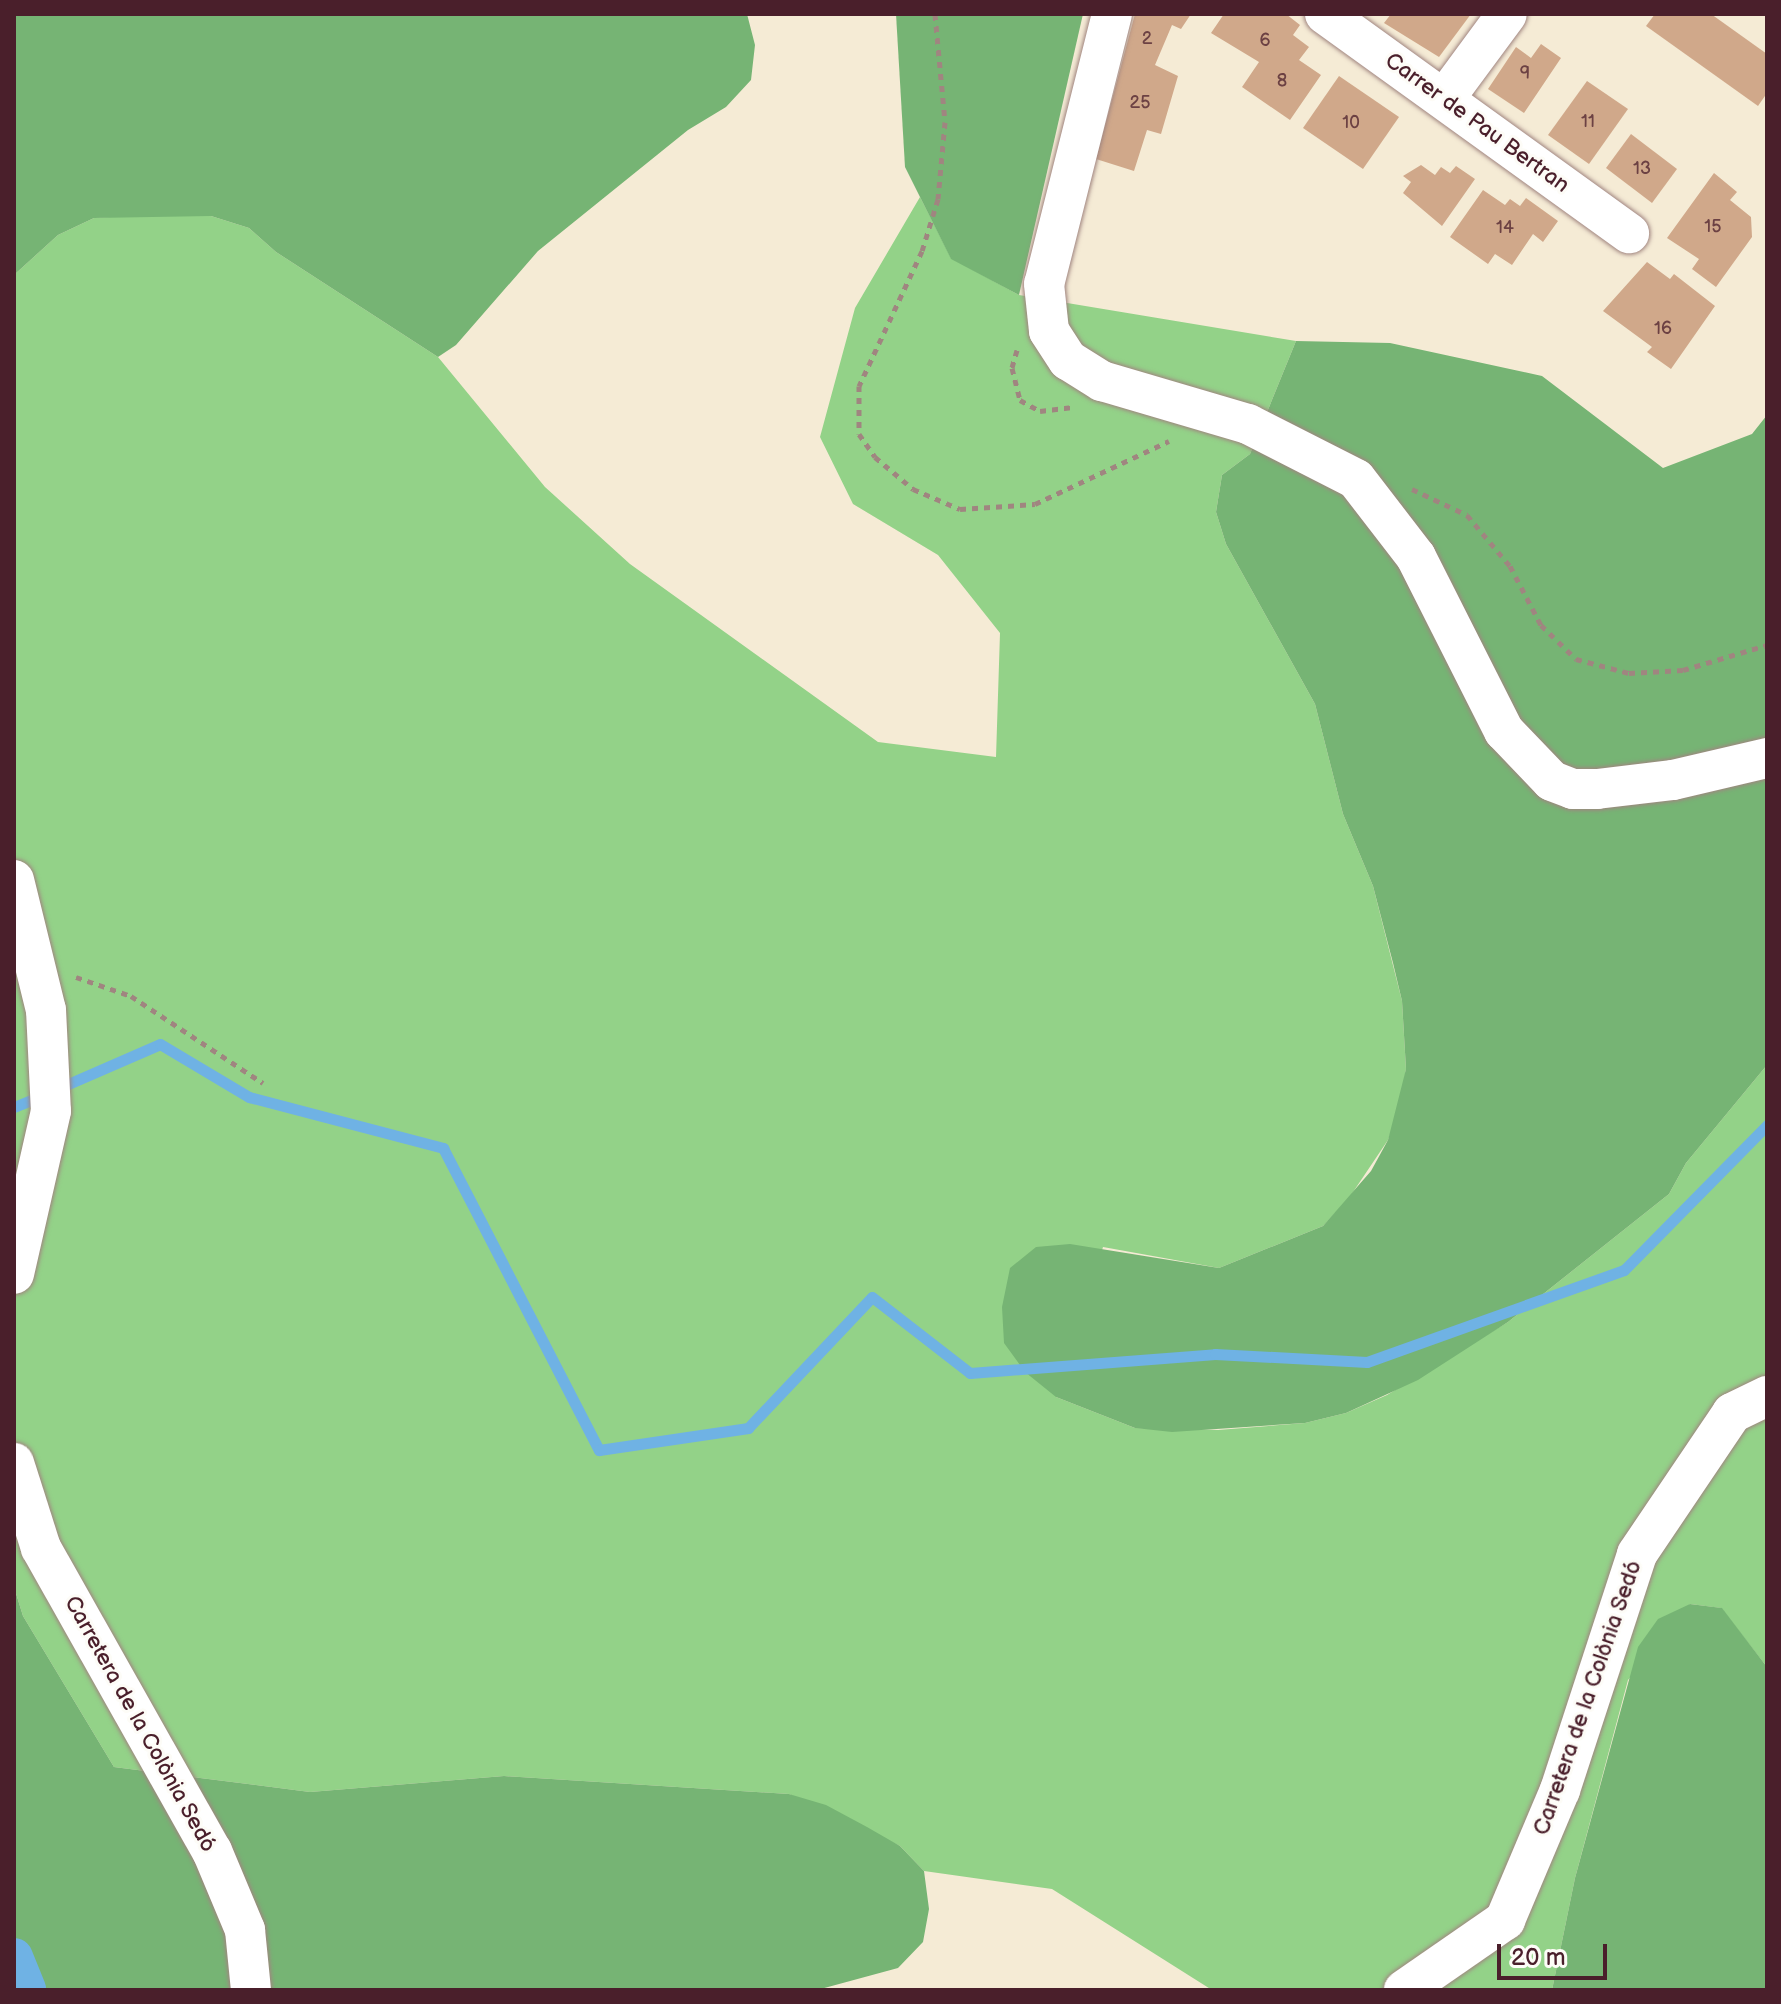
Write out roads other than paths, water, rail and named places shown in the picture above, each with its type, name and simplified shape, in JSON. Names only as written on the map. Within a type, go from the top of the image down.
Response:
[{"type":"street","points":[[1112,14],[1044,284],[1049,331],[1068,360],[1084,373],[1248,424],[1356,479],[1416,557],[1504,731],[1552,781],[1573,789],[1597,789],[1673,780],[1767,758]]},
{"type":"street","name":"Carrer de Pau Bertran","points":[[1325,14],[1629,233]]},
{"type":"street","points":[[1445,98],[1507,14]]},
{"type":"street","points":[[14,880],[46,1010],[51,1111],[14,1274]]},
{"type":"street","name":"Carretera de la Colònia Sedó","points":[[1404,1990],[1505,1920],[1560,1790],[1637,1554],[1732,1413],[1767,1396]]},
{"type":"street","name":"Carretera de la Colònia Sedó","points":[[14,1463],[41,1548],[212,1851],[245,1930],[251,1990]]},
{"type":"waterway","points":[[59,1088],[160,1044],[249,1097],[443,1148],[599,1450],[748,1428],[872,1297],[970,1373],[1215,1354],[1367,1362],[1624,1270],[1767,1125]]},
{"type":"waterway","points":[[14,1107],[43,1095]]},
{"type":"waterway","points":[[14,1957],[27,1990]]}]
